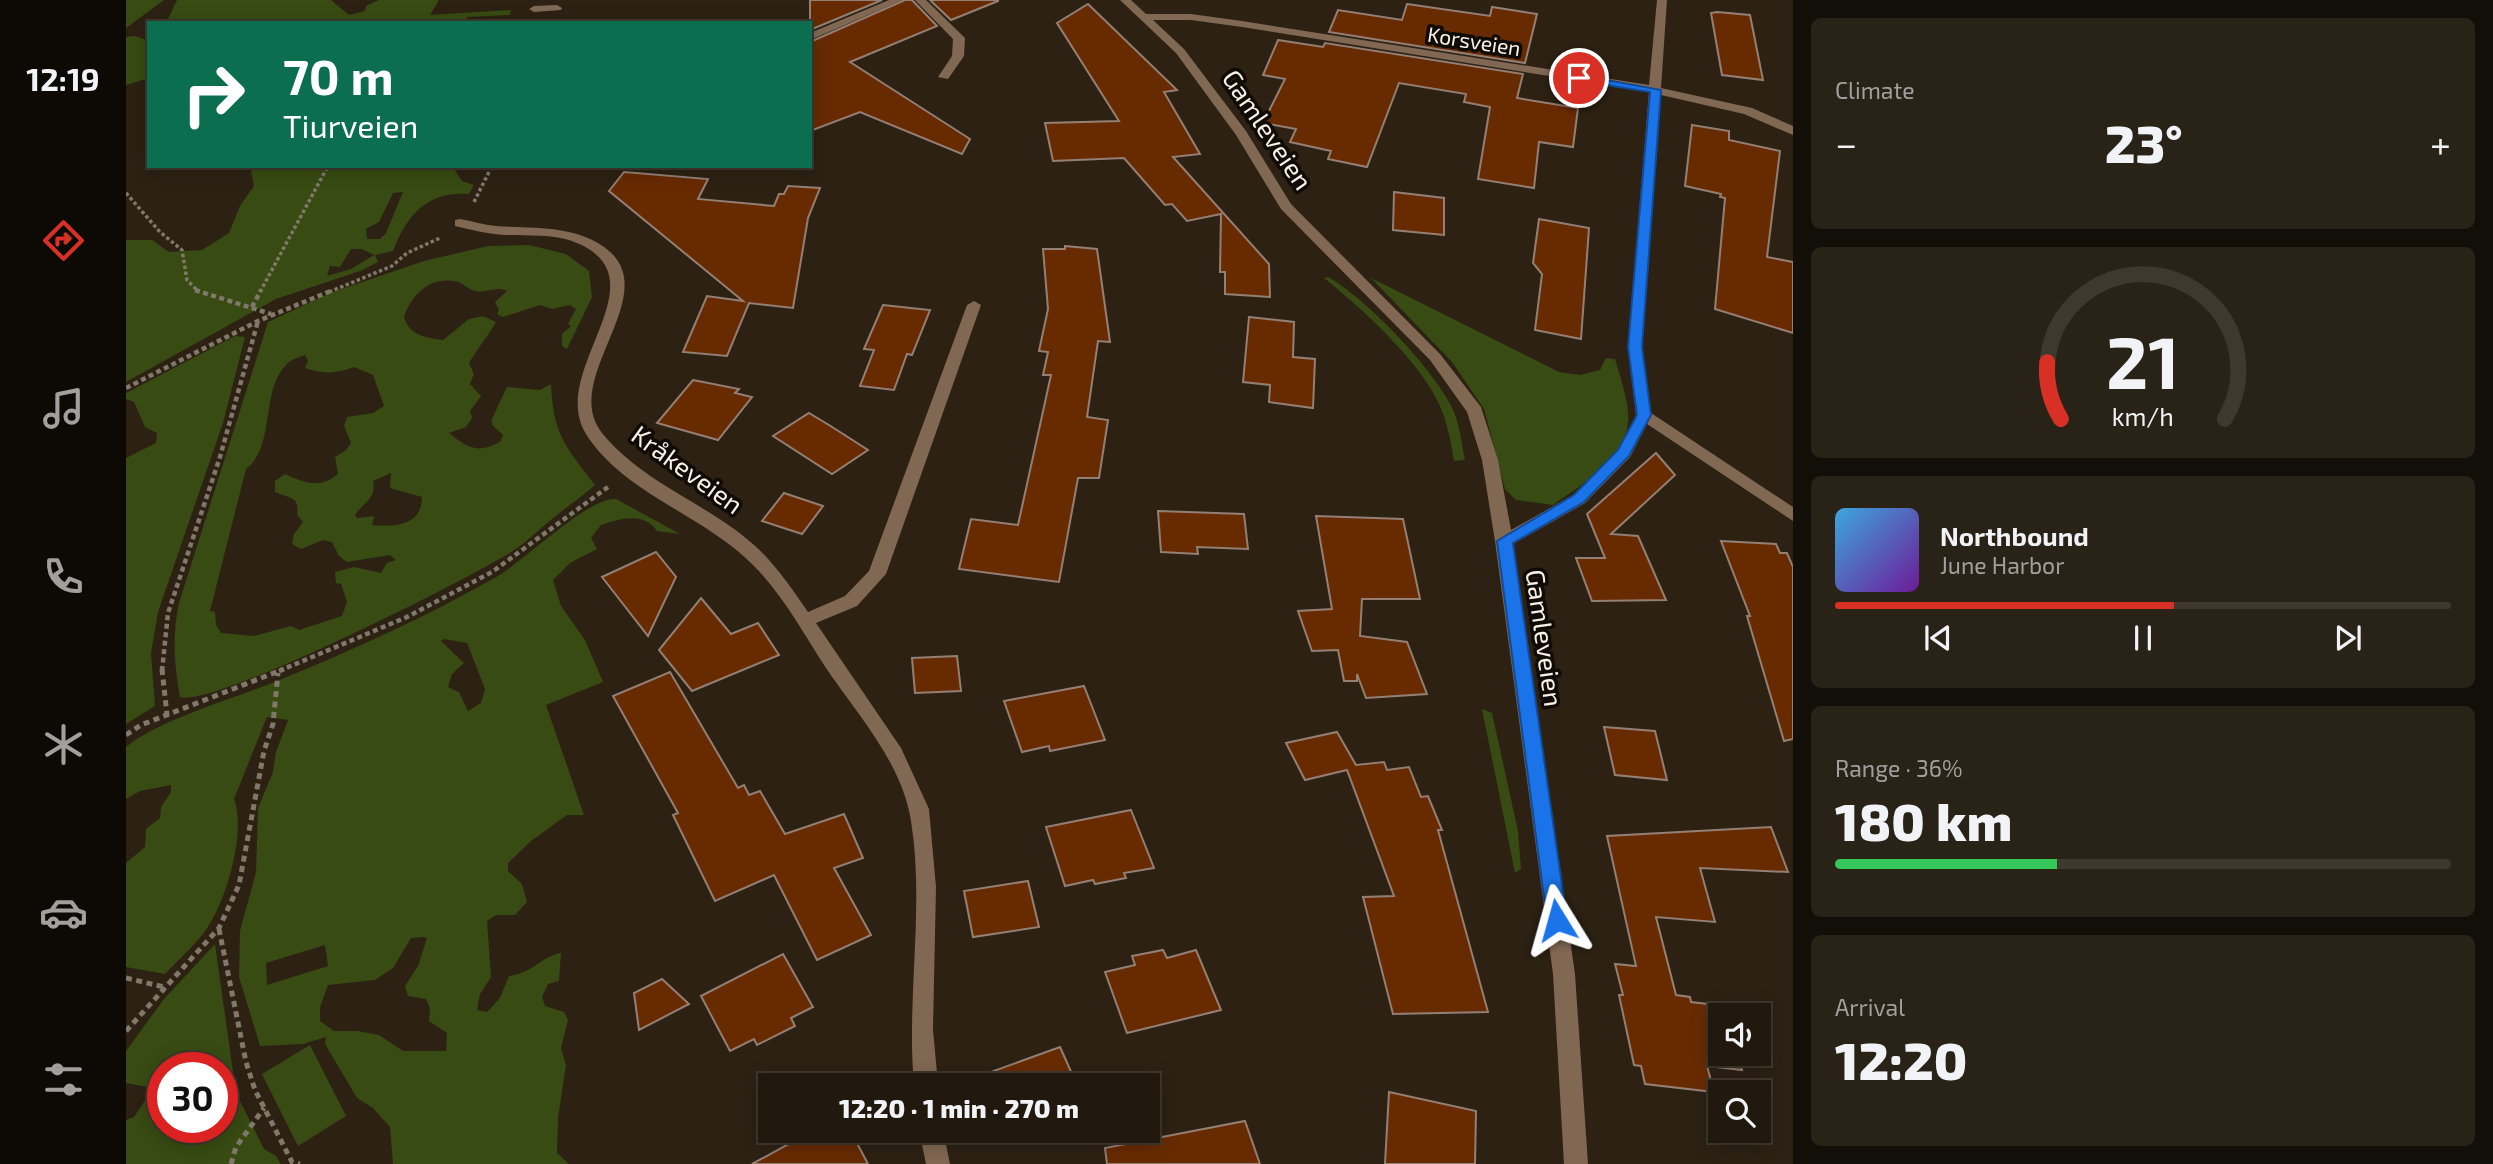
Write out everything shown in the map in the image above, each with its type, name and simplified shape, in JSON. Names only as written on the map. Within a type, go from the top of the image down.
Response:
[{"type":"street","points":[[812,36],[898,0]]},
{"type":"street","points":[[920,0],[958,38],[958,56],[944,77]]},
{"type":"street","name":"Gamleveien","points":[[1125,0],[1180,51],[1242,134],[1286,206],[1435,357],[1475,411],[1490,460],[1504,541],[1564,974],[1576,1164]]},
{"type":"street","points":[[1504,541],[1579,499],[1624,453],[1644,415],[1635,347],[1662,0]]},
{"type":"street","points":[[534,9],[558,4],[555,21]]},
{"type":"street","name":"Korsveien","points":[[1144,17],[1191,17],[1242,24],[1656,90],[1738,108],[1793,131]]},
{"type":"street","name":"Kråkeveien","points":[[460,223],[493,230],[546,232],[581,239],[604,253],[618,274],[620,296],[589,371],[583,400],[591,429],[632,471],[718,526],[760,561],[900,762],[919,809],[925,859],[921,1046],[924,1073]]},
{"type":"street","points":[[804,621],[851,601],[877,574],[974,305]]},
{"type":"street","points":[[1644,415],[1793,515]]},
{"type":"street","points":[[934,1143],[939,1164]]},
{"type":"path","points":[[252,307],[327,168]]},
{"type":"path","points":[[126,388],[272,314],[392,267],[407,253],[436,241],[460,223],[491,168]]},
{"type":"path","points":[[126,193],[160,232],[182,250],[187,280],[196,291],[272,314]]},
{"type":"path","points":[[167,715],[162,671],[168,613],[220,457],[258,321]]},
{"type":"path","points":[[126,735],[167,715],[278,673],[367,635],[491,573],[526,550],[581,505],[632,471]]},
{"type":"path","points":[[126,1031],[219,928],[239,885],[254,801],[273,724],[278,673]]},
{"type":"path","points":[[219,928],[246,1062],[264,1107],[292,1161],[300,1164]]},
{"type":"path","points":[[126,978],[164,987]]},
{"type":"path","points":[[231,1164],[236,1147],[264,1107]]},
{"type":"green space","points":[[126,0],[164,0],[126,28]]},
{"type":"green space","points":[[177,0],[331,0],[349,15],[365,11],[366,6],[379,0],[439,0],[430,15],[511,10],[510,15],[467,17],[466,21],[167,21]]},
{"type":"green space","points":[[135,36],[147,40],[147,79],[126,85],[126,37]]},
{"type":"green space","points":[[253,168],[453,168],[462,181],[474,185],[469,194],[441,197],[421,208],[405,226],[393,251],[375,255],[378,262],[360,271],[276,299],[126,382],[126,240],[152,240],[169,252],[202,250],[229,233],[240,206],[254,186],[251,172]],"holes":[[[403,192],[386,233],[380,239],[367,239],[366,229],[379,222],[393,193]],[[351,249],[362,249],[374,255],[351,269],[327,276],[330,266],[340,267]]]},
{"type":"green space","points":[[529,245],[566,254],[589,271],[592,297],[567,349],[562,346],[562,334],[571,326],[568,324],[576,309],[570,305],[552,309],[540,305],[503,317],[497,314],[499,310],[495,302],[507,291],[503,289],[475,291],[458,282],[446,280],[430,285],[417,294],[404,317],[414,332],[425,337],[443,340],[469,319],[483,316],[496,322],[469,363],[474,374],[470,384],[481,396],[470,411],[472,418],[466,427],[449,433],[473,448],[492,446],[500,442],[503,435],[492,425],[492,419],[507,387],[540,390],[551,384],[558,428],[576,460],[595,485],[517,548],[447,587],[289,663],[202,695],[180,697],[175,650],[179,603],[268,322],[330,293],[424,261],[488,246]],"holes":[[[305,355],[308,361],[305,368],[336,372],[354,367],[373,375],[384,406],[373,413],[347,417],[344,426],[351,443],[335,457],[338,474],[331,479],[312,483],[285,474],[275,481],[275,492],[295,501],[297,515],[303,522],[294,534],[292,544],[301,549],[323,540],[332,542],[339,556],[347,562],[390,555],[396,560],[387,563],[381,573],[354,567],[335,572],[336,583],[341,584],[347,602],[342,616],[299,630],[291,626],[254,636],[221,633],[216,625],[215,612],[210,611],[246,469],[261,447],[278,376],[288,363]],[[391,473],[390,488],[422,497],[417,514],[405,523],[389,526],[372,525],[374,516],[357,518],[355,515],[373,492],[373,481]]]},
{"type":"green space","points":[[1328,277],[1344,287],[1380,319],[1433,377],[1454,412],[1465,460],[1454,461],[1443,415],[1436,397],[1421,374],[1382,330],[1324,278]]},
{"type":"green space","points":[[1371,278],[1559,372],[1580,375],[1600,370],[1606,358],[1615,359],[1628,407],[1625,436],[1618,449],[1599,471],[1553,505],[1516,500],[1505,489],[1484,409],[1452,362]]},
{"type":"green space","points":[[235,336],[245,337],[223,423],[158,612],[151,653],[155,706],[126,724],[126,458],[156,443],[157,433],[145,427],[134,402],[126,399],[126,393]]},
{"type":"green space","points":[[616,499],[680,534],[657,531],[645,521],[631,518],[601,525],[591,538],[597,549],[570,563],[553,580],[561,606],[585,640],[603,682],[546,705],[584,815],[567,815],[531,841],[508,863],[508,871],[522,884],[527,902],[515,915],[496,915],[487,921],[491,977],[480,994],[477,1010],[487,1012],[500,998],[509,976],[561,953],[559,981],[548,984],[542,997],[545,1006],[564,1012],[568,1020],[561,1048],[566,1065],[558,1118],[557,1153],[569,1164],[393,1164],[390,1127],[373,1108],[357,1098],[325,1044],[326,1037],[303,1044],[260,1046],[239,977],[240,931],[256,872],[258,808],[273,772],[276,752],[288,720],[267,717],[234,799],[238,831],[236,849],[219,906],[203,934],[165,974],[126,967],[126,863],[145,847],[146,829],[160,818],[161,807],[171,792],[171,785],[140,791],[126,799],[126,747],[156,728],[330,659],[443,606],[498,576],[575,518],[605,501]],"holes":[[[444,639],[467,643],[485,689],[481,703],[468,711],[459,692],[448,687],[452,674],[464,663],[441,641]],[[411,938],[427,938],[418,966],[405,986],[408,996],[426,999],[430,1008],[429,1021],[447,1033],[446,1051],[403,1051],[379,1035],[334,1031],[320,1021],[320,1007],[328,985],[375,980],[393,968]],[[325,945],[328,966],[267,985],[266,963]]]},
{"type":"green space","points":[[1482,709],[1492,713],[1518,831],[1521,869],[1515,873]]},
{"type":"green space","points":[[215,944],[230,1052],[147,1052],[147,1087],[126,1083],[126,1051],[164,999]]},
{"type":"green space","points":[[310,1045],[346,1116],[298,1146],[262,1074]]},
{"type":"green space","points":[[238,1097],[264,1149],[276,1156],[281,1164],[126,1164],[126,1120],[134,1117],[147,1098],[147,1143],[238,1143]]},
{"type":"building","points":[[810,0],[882,0],[812,29]]},
{"type":"building","points":[[905,0],[912,0],[937,26],[850,62],[970,139],[962,154],[860,112],[812,130],[812,41]]},
{"type":"building","points":[[930,0],[998,0],[998,1],[951,20]]},
{"type":"building","points":[[1088,4],[1177,90],[1164,92],[1200,154],[1173,157],[1269,264],[1270,297],[1225,294],[1225,272],[1220,272],[1221,214],[1187,221],[1172,204],[1165,205],[1124,158],[1053,161],[1045,123],[1119,121],[1057,23]]},
{"type":"building","points":[[1407,4],[1490,16],[1492,7],[1537,14],[1525,63],[1329,32],[1338,10],[1402,20]]},
{"type":"building","points":[[1711,13],[1750,15],[1763,80],[1722,75]]},
{"type":"building","points":[[1278,40],[1323,47],[1325,43],[1523,74],[1517,98],[1578,108],[1573,147],[1539,142],[1534,188],[1478,179],[1490,107],[1464,102],[1466,94],[1399,83],[1367,167],[1328,159],[1331,151],[1290,142],[1296,129],[1263,123],[1285,79],[1263,75]]},
{"type":"building","points":[[1692,125],[1729,131],[1729,140],[1780,151],[1767,257],[1793,262],[1793,333],[1715,309],[1725,198],[1720,197],[1721,194],[1685,186]]},
{"type":"building","points":[[624,172],[708,179],[698,199],[774,206],[779,194],[784,194],[788,186],[820,188],[808,218],[793,308],[749,303],[727,356],[683,352],[707,296],[743,301],[609,191]]},
{"type":"building","points":[[1394,192],[1444,198],[1444,235],[1393,230]]},
{"type":"building","points":[[1539,219],[1589,228],[1581,339],[1535,330],[1542,274],[1533,263]]},
{"type":"building","points":[[1065,246],[1097,249],[1110,342],[1098,341],[1087,417],[1108,420],[1099,478],[1078,478],[1059,582],[959,569],[971,519],[1018,525],[1051,375],[1043,375],[1048,352],[1039,351],[1048,309],[1043,249],[1065,249]]},
{"type":"building","points":[[883,305],[930,310],[912,355],[907,354],[894,390],[860,386],[874,350],[864,349]]},
{"type":"building","points":[[1249,317],[1294,322],[1293,357],[1315,359],[1313,408],[1269,402],[1270,385],[1243,382]]},
{"type":"building","points":[[693,380],[739,389],[735,393],[752,397],[718,440],[657,423]]},
{"type":"building","points":[[809,413],[868,450],[832,474],[773,436]]},
{"type":"building","points":[[1656,453],[1675,475],[1611,534],[1638,536],[1666,600],[1592,601],[1576,558],[1605,558],[1587,514]]},
{"type":"building","points":[[784,493],[823,506],[802,534],[762,521]]},
{"type":"building","points":[[1158,511],[1244,514],[1248,549],[1197,547],[1198,554],[1161,552]]},
{"type":"building","points":[[1316,516],[1403,519],[1420,599],[1362,599],[1360,636],[1407,642],[1427,694],[1366,698],[1357,674],[1357,681],[1344,681],[1338,650],[1312,651],[1298,611],[1332,609]]},
{"type":"building","points":[[1721,541],[1776,544],[1780,553],[1787,553],[1793,567],[1793,739],[1784,741],[1747,616],[1750,616]]},
{"type":"building","points":[[656,552],[676,577],[648,636],[602,577]]},
{"type":"building","points":[[701,598],[731,634],[758,623],[779,655],[692,691],[659,650]]},
{"type":"building","points":[[957,656],[961,691],[915,693],[912,658]]},
{"type":"building","points":[[670,672],[738,788],[744,785],[749,795],[760,791],[785,834],[844,814],[863,858],[834,868],[871,935],[817,960],[774,875],[715,901],[673,815],[678,813],[613,696]]},
{"type":"building","points":[[1084,686],[1105,740],[1050,751],[1049,746],[1022,752],[1004,701]]},
{"type":"building","points":[[1604,727],[1655,731],[1667,780],[1615,775]]},
{"type":"building","points":[[1337,732],[1356,765],[1384,762],[1387,770],[1409,767],[1421,797],[1428,796],[1442,830],[1438,830],[1488,1012],[1393,1014],[1363,897],[1394,896],[1347,770],[1305,780],[1286,743]]},
{"type":"building","points":[[1131,810],[1154,868],[1124,873],[1126,878],[1095,884],[1093,880],[1065,886],[1046,827]]},
{"type":"building","points":[[1771,827],[1788,872],[1700,868],[1715,922],[1656,917],[1676,995],[1690,997],[1691,1002],[1708,1004],[1708,1066],[1741,1066],[1742,1070],[1707,1066],[1711,1080],[1708,1080],[1708,1091],[1645,1084],[1641,1066],[1634,1065],[1619,995],[1623,995],[1615,964],[1636,966],[1607,836]]},
{"type":"building","points":[[1028,881],[1039,927],[973,937],[964,891]]},
{"type":"building","points":[[1163,950],[1167,958],[1196,950],[1221,1010],[1127,1033],[1105,972],[1135,965],[1132,956]]},
{"type":"building","points":[[783,954],[813,1007],[791,1018],[795,1026],[757,1045],[754,1039],[730,1051],[701,996]]},
{"type":"building","points":[[662,979],[689,1004],[639,1030],[634,993]]},
{"type":"building","points":[[1060,1047],[1072,1073],[988,1073]]},
{"type":"building","points":[[1389,1092],[1476,1111],[1475,1164],[1385,1164]]},
{"type":"building","points":[[1245,1121],[1260,1164],[1107,1164],[1105,1148],[1131,1143],[1160,1143],[1160,1137]]},
{"type":"building","points":[[790,1143],[857,1143],[868,1164],[752,1164]]},
{"type":"route","points":[[1557,920],[1504,541],[1579,499],[1624,453],[1644,415],[1635,347],[1649,139],[1656,90],[1579,78]]}]
